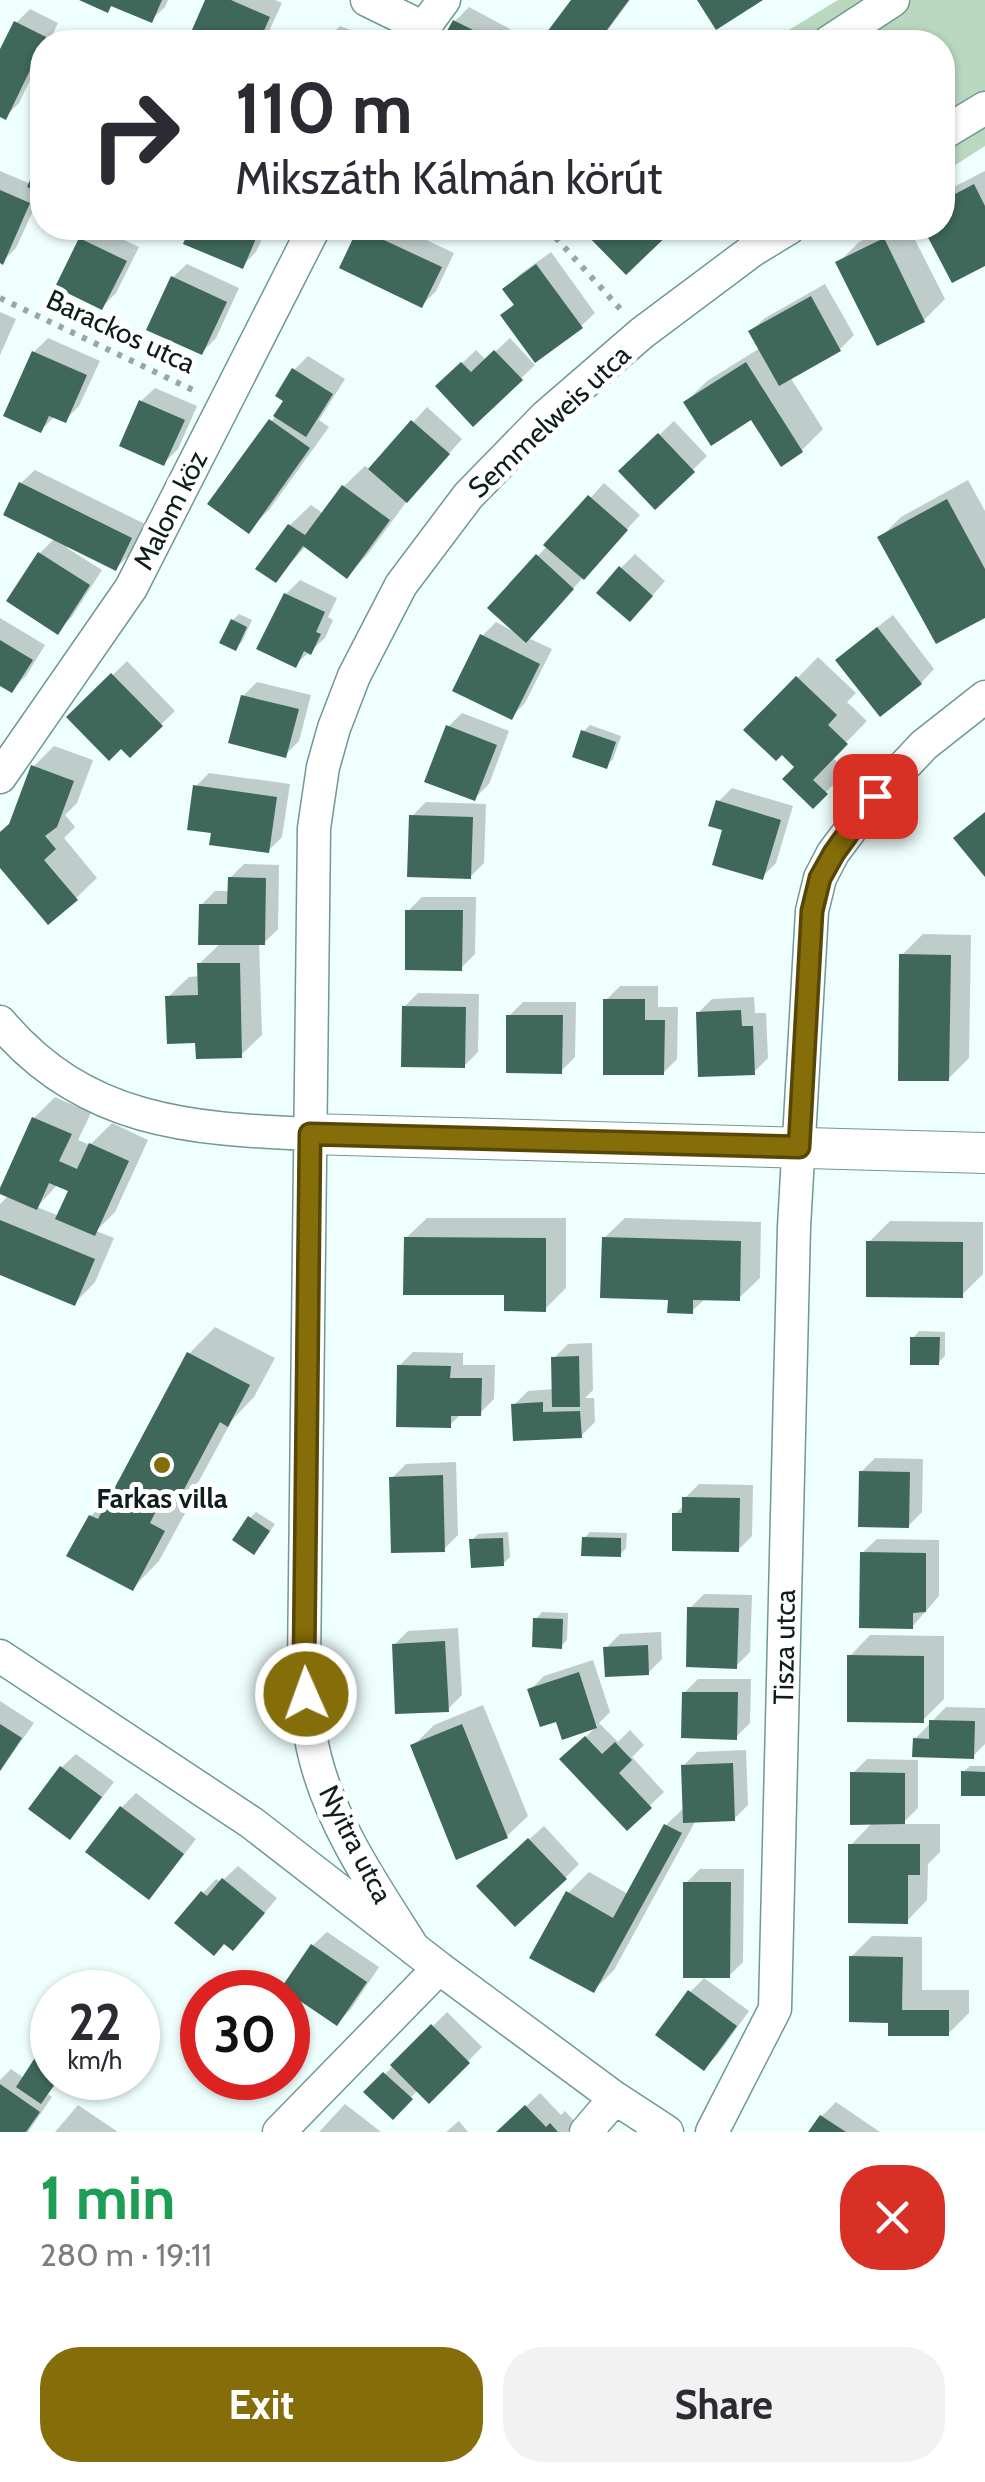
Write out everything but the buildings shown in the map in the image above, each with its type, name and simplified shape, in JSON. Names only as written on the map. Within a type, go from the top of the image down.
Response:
[{"type":"street","points":[[366,0],[411,30]]},
{"type":"street","points":[[422,30],[444,0]]},
{"type":"street","points":[[847,30],[893,0]]},
{"type":"street","points":[[955,126],[985,108]]},
{"type":"street","name":"Malom köz","points":[[0,778],[131,588],[308,240]]},
{"type":"street","name":"Semmelweis utca","points":[[310,1134],[314,828],[323,767],[354,676],[401,585],[468,496],[546,416],[642,333],[770,240]]},
{"type":"street","name":"Tisza utca","points":[[712,2132],[775,2008],[794,1227],[812,911],[820,878],[875,796],[924,744],[985,697]]},
{"type":"street","points":[[0,1022],[64,1078],[119,1108],[198,1127],[310,1134],[985,1153]]},
{"type":"street","name":"Nyitra utca","points":[[310,1134],[304,1664],[308,1724],[332,1806],[382,1899],[426,1958]]},
{"type":"street","name":"Nyitra utca","points":[[0,1656],[252,1822],[426,1958],[666,2132]]},
{"type":"street","points":[[279,2132],[426,1958]]},
{"type":"street","points":[[586,2132],[615,2098]]},
{"type":"path","points":[[558,240],[642,333]]},
{"type":"path","name":"Barackos utca","points":[[0,298],[224,404]]},
{"type":"green space","points":[[838,0],[985,0],[985,146],[955,165],[955,30],[789,30]]},
{"type":"place","name":"Farkas villa","points":[[162,1465]]},
{"type":"route","points":[[306,1694],[310,1134],[799,1147],[812,911],[820,878],[875,796]]}]
